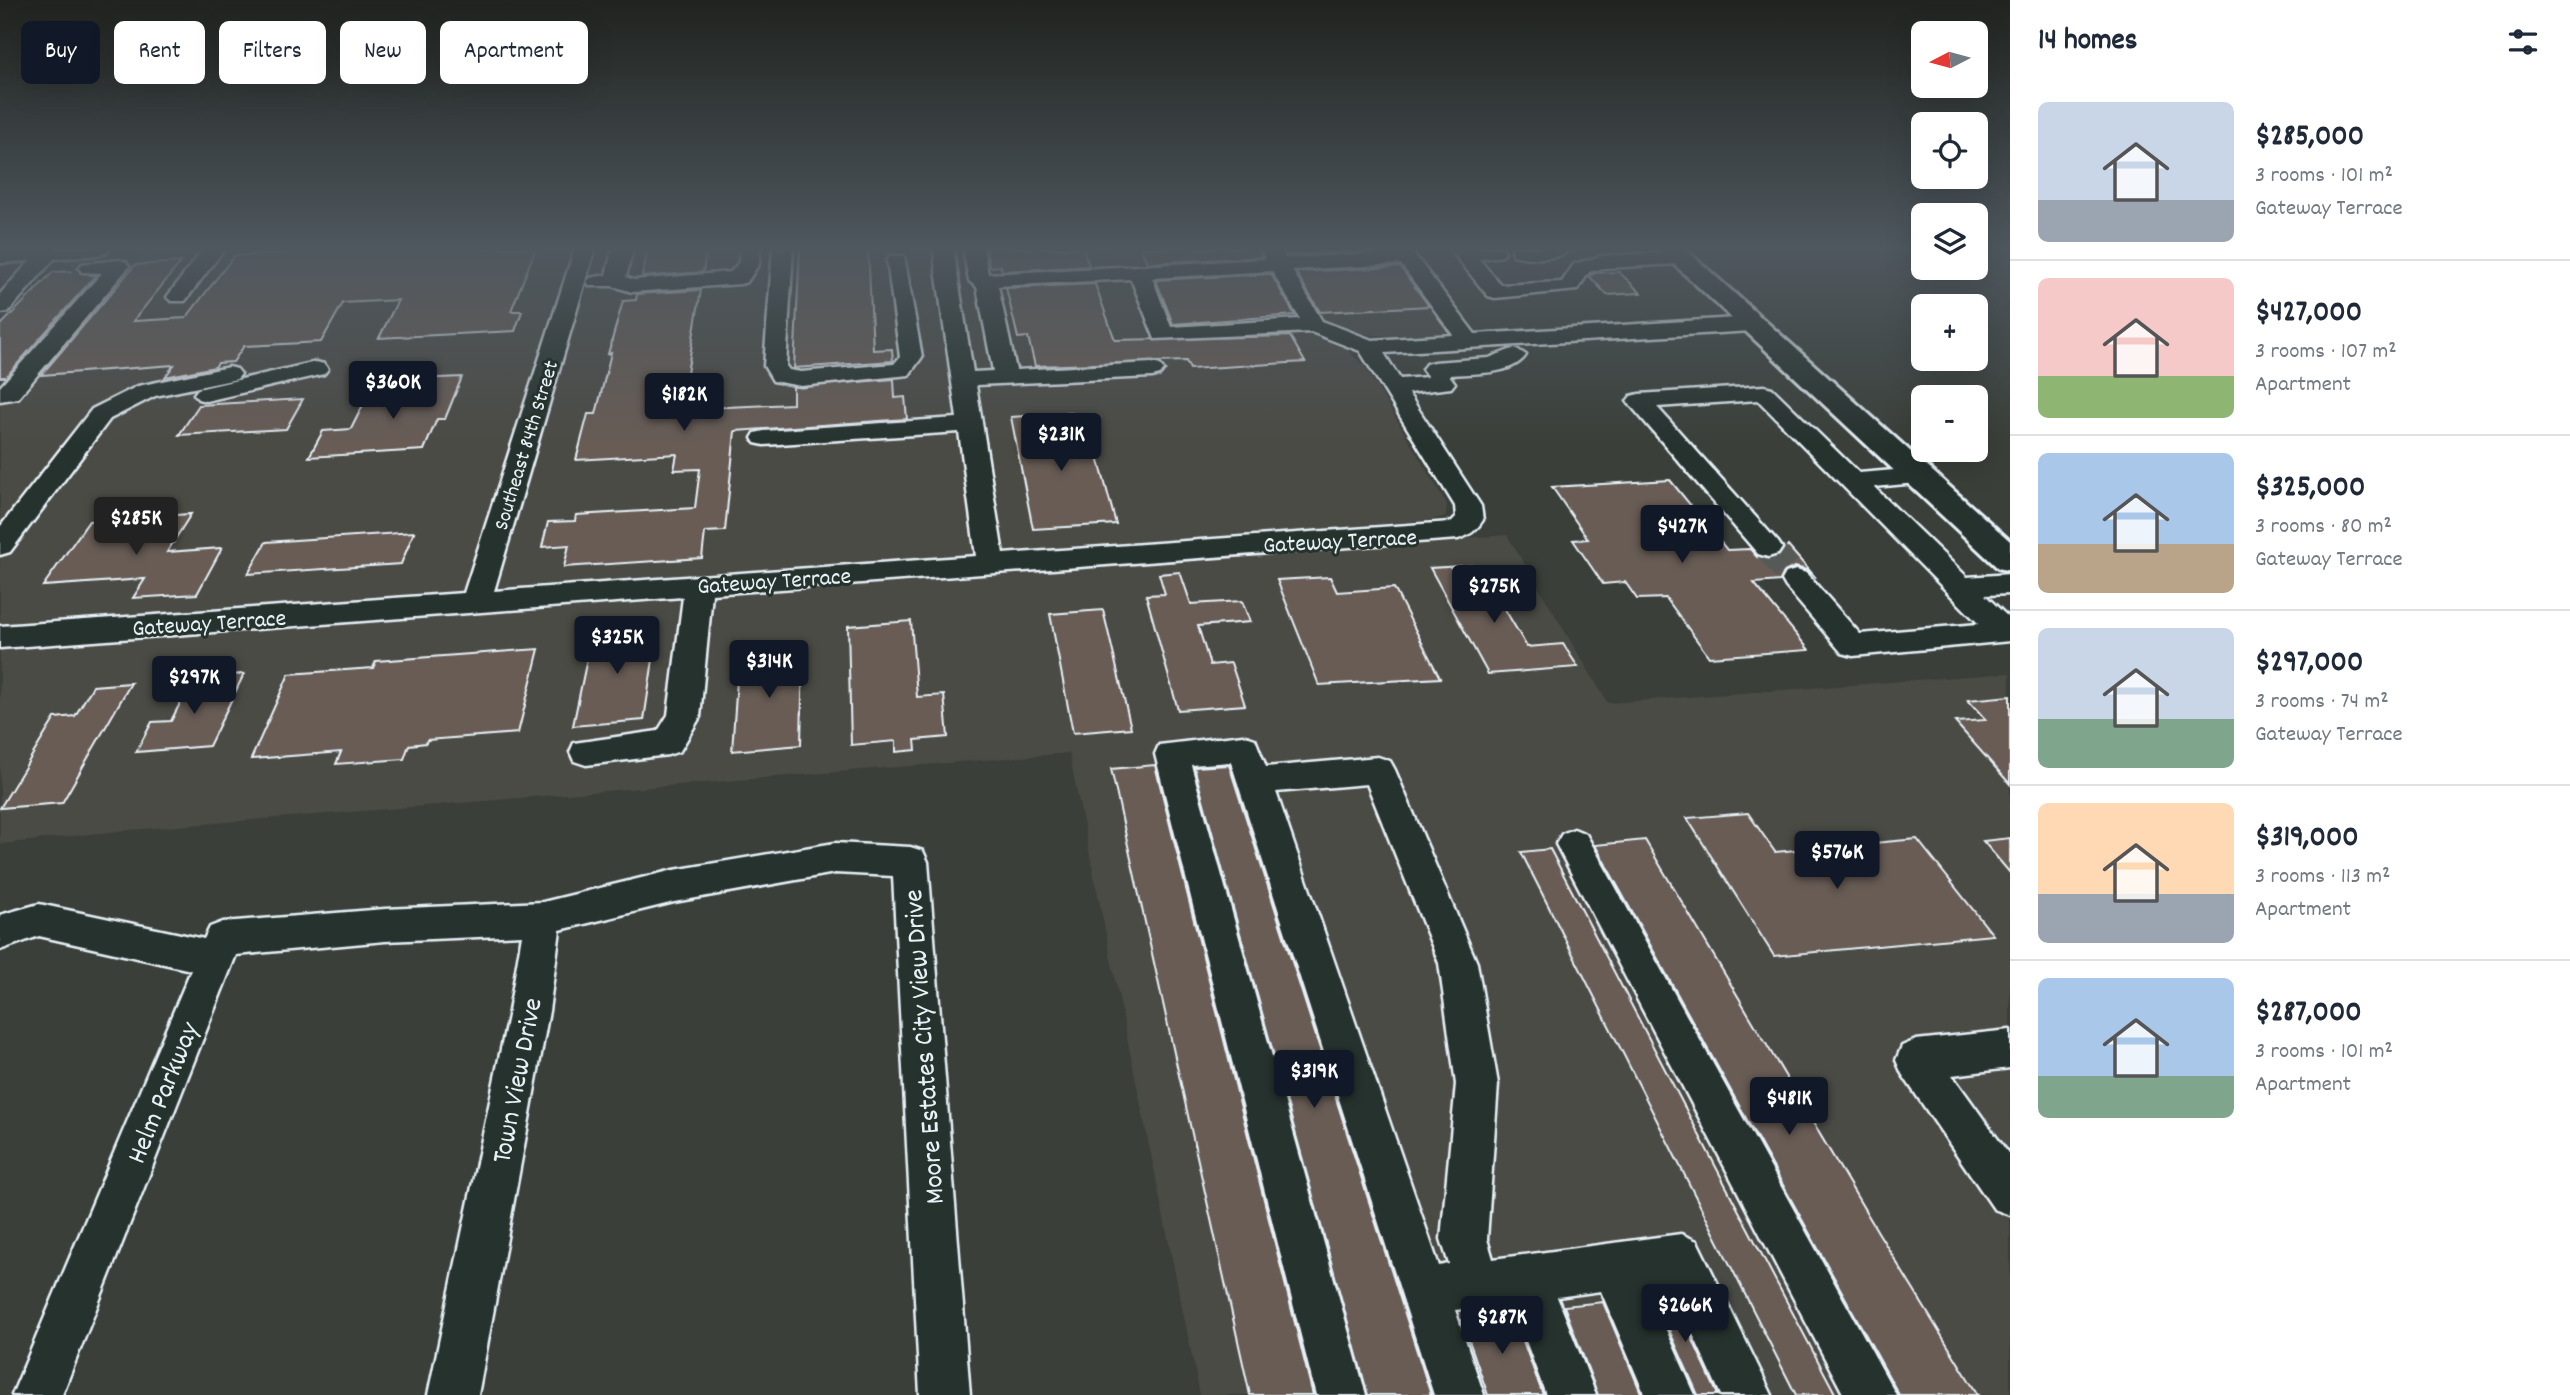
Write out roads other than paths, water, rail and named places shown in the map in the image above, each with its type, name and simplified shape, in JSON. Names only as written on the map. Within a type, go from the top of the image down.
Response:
[{"type":"main road","points":[[1740,313],[2010,560]]},
{"type":"street","points":[[0,394],[10,393],[79,313]]},
{"type":"street","name":"Southeast 84th Street","points":[[476,602],[565,313]]},
{"type":"street","points":[[779,313],[775,366],[781,376],[801,379],[901,370],[911,357],[903,313]]},
{"type":"street","points":[[953,313],[991,564]]},
{"type":"street","points":[[993,313],[1006,378]]},
{"type":"street","points":[[1155,313],[1163,334],[1314,325],[1369,347],[1468,340],[1508,347],[1587,342],[1682,346],[1665,328],[1752,324]]},
{"type":"street","points":[[1307,313],[1314,325]]},
{"type":"street","points":[[1448,313],[1468,340]]},
{"type":"street","points":[[1369,347],[1392,387],[1443,383],[1434,369],[1493,365],[1508,347]]},
{"type":"street","points":[[911,357],[1006,378],[1152,369]]},
{"type":"street","points":[[102,414],[135,411],[316,369]]},
{"type":"street","points":[[0,546],[102,414],[123,398],[150,388],[229,374]]},
{"type":"street","name":"Gateway Terrace","points":[[0,637],[1439,533],[1464,527],[1471,516],[1468,506],[1392,387]]},
{"type":"street","points":[[1768,548],[1639,401],[1763,393],[2005,632],[1853,645],[1796,580]]},
{"type":"street","points":[[764,438],[970,424]]},
{"type":"street","points":[[1852,481],[1918,475]]},
{"type":"street","points":[[1960,587],[2010,584]]},
{"type":"street","points":[[586,752],[668,742],[684,717],[699,585]]},
{"type":"street","points":[[1341,1395],[1171,754],[1243,748],[1459,1395]]},
{"type":"street","points":[[1255,782],[1378,771],[1458,963],[1477,1084],[1464,1239],[1478,1284]]},
{"type":"street","points":[[1574,844],[1871,1395]]},
{"type":"street","name":"Moore Estates City View Drive","points":[[543,918],[674,886],[835,858],[910,862],[945,1395]]},
{"type":"street","name":"Helm Parkway","points":[[37,1395],[223,939],[385,925],[543,918]]},
{"type":"street","name":"Town View Drive","points":[[453,1395],[529,1011],[543,918]]},
{"type":"street","points":[[0,933],[20,923],[39,920],[215,958]]},
{"type":"street","points":[[2010,1049],[1916,1060],[2010,1193]]},
{"type":"street","points":[[1424,1291],[1681,1257],[1747,1395]]},
{"type":"street","points":[[1614,1266],[1670,1395]]},
{"type":"street","points":[[1526,1278],[1571,1395]]},
{"type":"tunnel","points":[[1768,548],[1796,580]]}]
